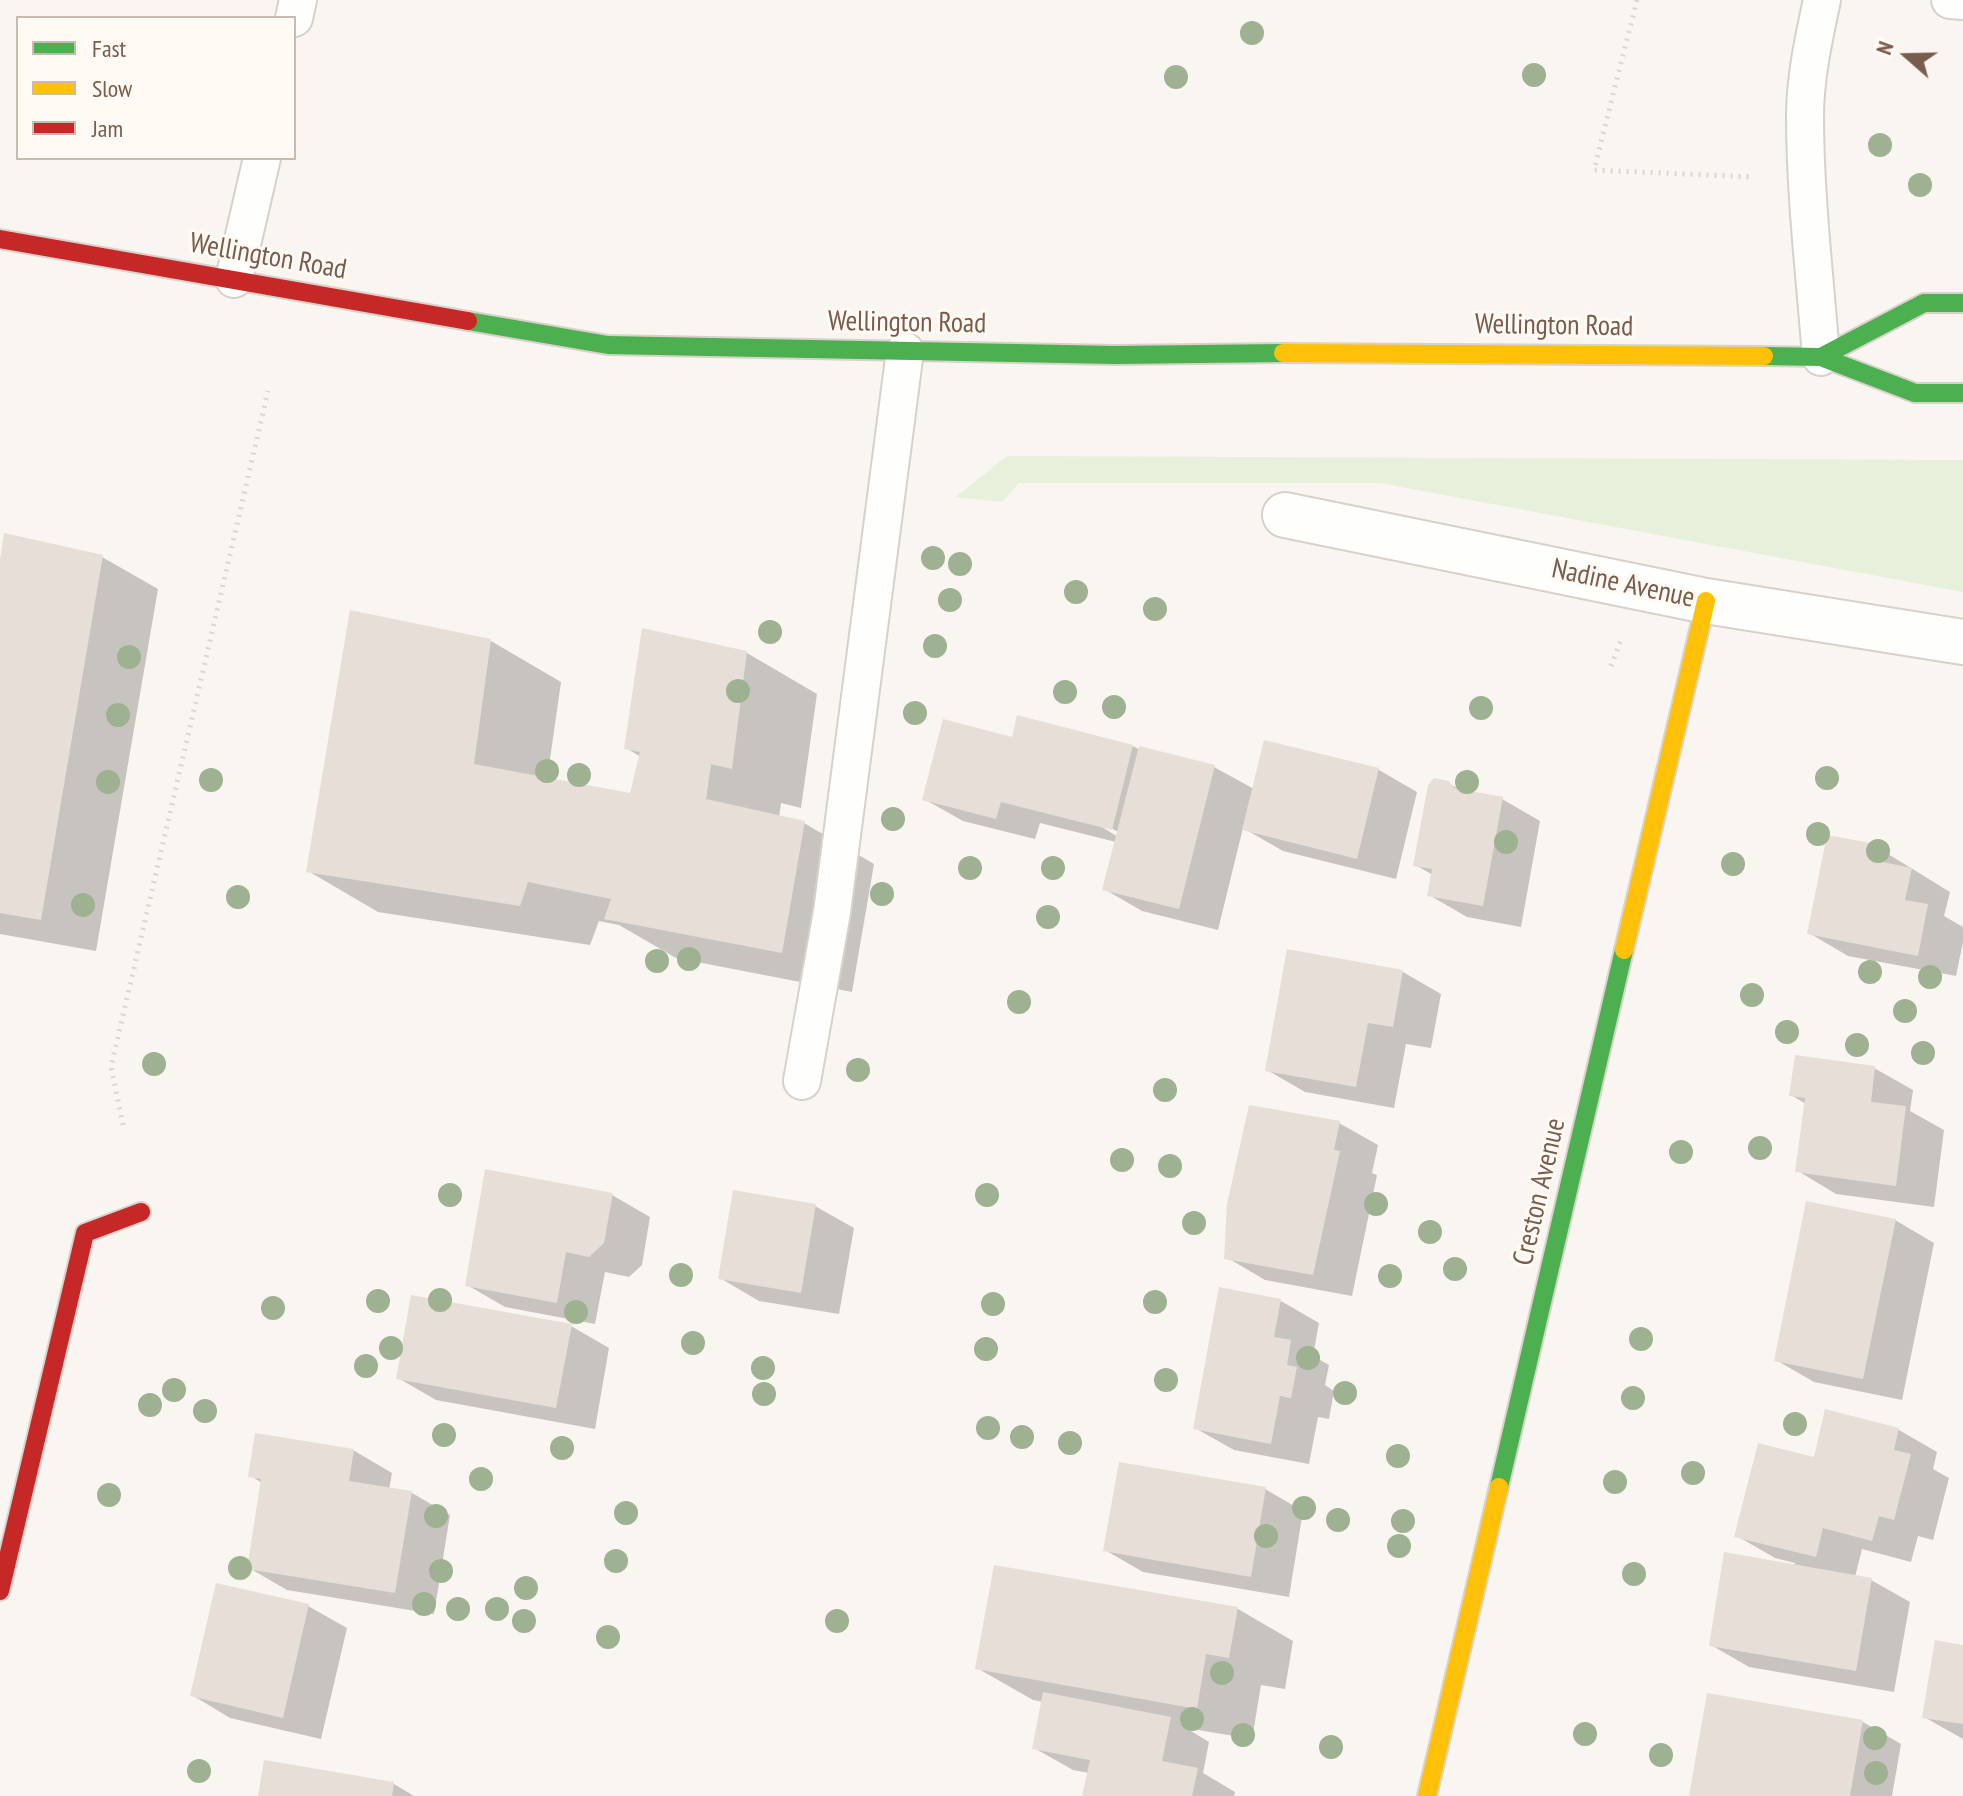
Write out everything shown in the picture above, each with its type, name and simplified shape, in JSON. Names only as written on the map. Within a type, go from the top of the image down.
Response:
[{"type":"main road","name":"Wellington Road","points":[[0,239],[608,345],[1115,355],[1332,352],[1821,357],[1915,393],[1963,393]]},
{"type":"main road","name":"Wellington Road","points":[[1821,357],[1924,303],[1963,303]]},
{"type":"main road","name":"Creston Avenue","points":[[1427,1796],[1706,601]]},
{"type":"main road","points":[[0,1591],[85,1233],[141,1212]]},
{"type":"street","name":"Nadine Avenue","points":[[1285,515],[1706,601],[1963,642]]},
{"type":"lane","points":[[1821,357],[1805,114],[1822,0]]},
{"type":"lane","points":[[1950,0],[1963,1]]},
{"type":"lane","points":[[234,279],[262,160]]},
{"type":"lane","points":[[802,1081],[834,897],[905,351]]},
{"type":"path","points":[[1637,0],[1594,170],[1808,180]]},
{"type":"path","points":[[123,1125],[111,1067],[268,391]]},
{"type":"green space","points":[[1007,456],[1963,460],[1963,592],[1380,483],[1019,483],[1002,502],[956,497]]},
{"type":"building","points":[[4,533],[103,555],[41,920],[0,913],[0,560]]},
{"type":"building","points":[[350,610],[491,639],[474,764],[630,793],[640,752],[624,749],[642,628],[747,651],[732,769],[711,764],[706,799],[805,821],[782,953],[604,919],[611,899],[528,882],[520,906],[306,872]]},
{"type":"building","points":[[1017,715],[1133,745],[1112,830],[1001,802],[996,819],[922,800],[943,719],[1012,737]]},
{"type":"building","points":[[1264,740],[1379,768],[1357,859],[1242,830]]},
{"type":"building","points":[[1139,746],[1215,765],[1179,909],[1102,890]]},
{"type":"building","points":[[1434,778],[1449,781],[1454,788],[1503,797],[1483,906],[1427,896],[1432,869],[1413,866],[1428,785]]},
{"type":"building","points":[[1827,835],[1876,844],[1873,860],[1912,868],[1905,900],[1928,904],[1918,956],[1807,934]]},
{"type":"building","points":[[1287,949],[1403,970],[1393,1027],[1368,1023],[1356,1087],[1265,1071]]},
{"type":"building","points":[[1795,1055],[1875,1066],[1871,1102],[1906,1106],[1896,1186],[1795,1172],[1805,1098],[1789,1096]]},
{"type":"building","points":[[1249,1105],[1340,1121],[1334,1150],[1340,1151],[1313,1275],[1224,1259],[1227,1204]]},
{"type":"building","points":[[485,1169],[613,1193],[604,1243],[589,1257],[566,1252],[557,1303],[465,1286]]},
{"type":"building","points":[[733,1190],[816,1204],[801,1293],[718,1279]]},
{"type":"building","points":[[1806,1201],[1896,1219],[1863,1379],[1774,1361]]},
{"type":"building","points":[[1219,1287],[1281,1299],[1274,1337],[1291,1340],[1287,1365],[1297,1367],[1291,1398],[1280,1396],[1271,1444],[1193,1429]]},
{"type":"building","points":[[411,1295],[572,1324],[556,1408],[396,1379]]},
{"type":"building","points":[[1825,1409],[1899,1428],[1894,1450],[1911,1454],[1894,1520],[1879,1516],[1872,1541],[1823,1528],[1816,1557],[1734,1537],[1758,1443],[1814,1457]]},
{"type":"building","points":[[255,1433],[354,1449],[349,1481],[412,1491],[395,1593],[247,1569],[261,1479],[248,1477]]},
{"type":"building","points":[[1119,1462],[1266,1487],[1251,1577],[1103,1551]]},
{"type":"building","points":[[1724,1552],[1872,1578],[1856,1671],[1709,1646]]},
{"type":"building","points":[[994,1565],[1238,1607],[1229,1658],[1206,1654],[1197,1709],[975,1669]]},
{"type":"building","points":[[216,1583],[309,1604],[283,1718],[190,1696]]},
{"type":"building","points":[[1935,1640],[1963,1645],[1963,1724],[1922,1718]]},
{"type":"building","points":[[1043,1692],[1171,1717],[1162,1761],[1198,1768],[1192,1796],[1082,1796],[1090,1760],[1032,1749]]},
{"type":"building","points":[[1707,1693],[1863,1720],[1850,1796],[1689,1796]]},
{"type":"building","points":[[264,1760],[394,1782],[392,1796],[258,1796]]},
{"type":"traffic: fast","points":[[1821,357],[1924,303],[1963,303]]},
{"type":"traffic: fast","points":[[468,321],[608,345],[1115,355],[1283,353]]},
{"type":"traffic: fast","points":[[1764,356],[1821,357],[1915,393],[1963,393]]},
{"type":"traffic: fast","points":[[1499,1487],[1624,950]]},
{"type":"traffic: slow","points":[[1283,353],[1764,356]]},
{"type":"traffic: slow","points":[[1624,950],[1706,601]]},
{"type":"traffic: slow","points":[[1427,1796],[1499,1487]]},
{"type":"traffic: jam","points":[[0,239],[468,321]]},
{"type":"traffic: jam","points":[[0,1591],[85,1233],[141,1212]]}]
